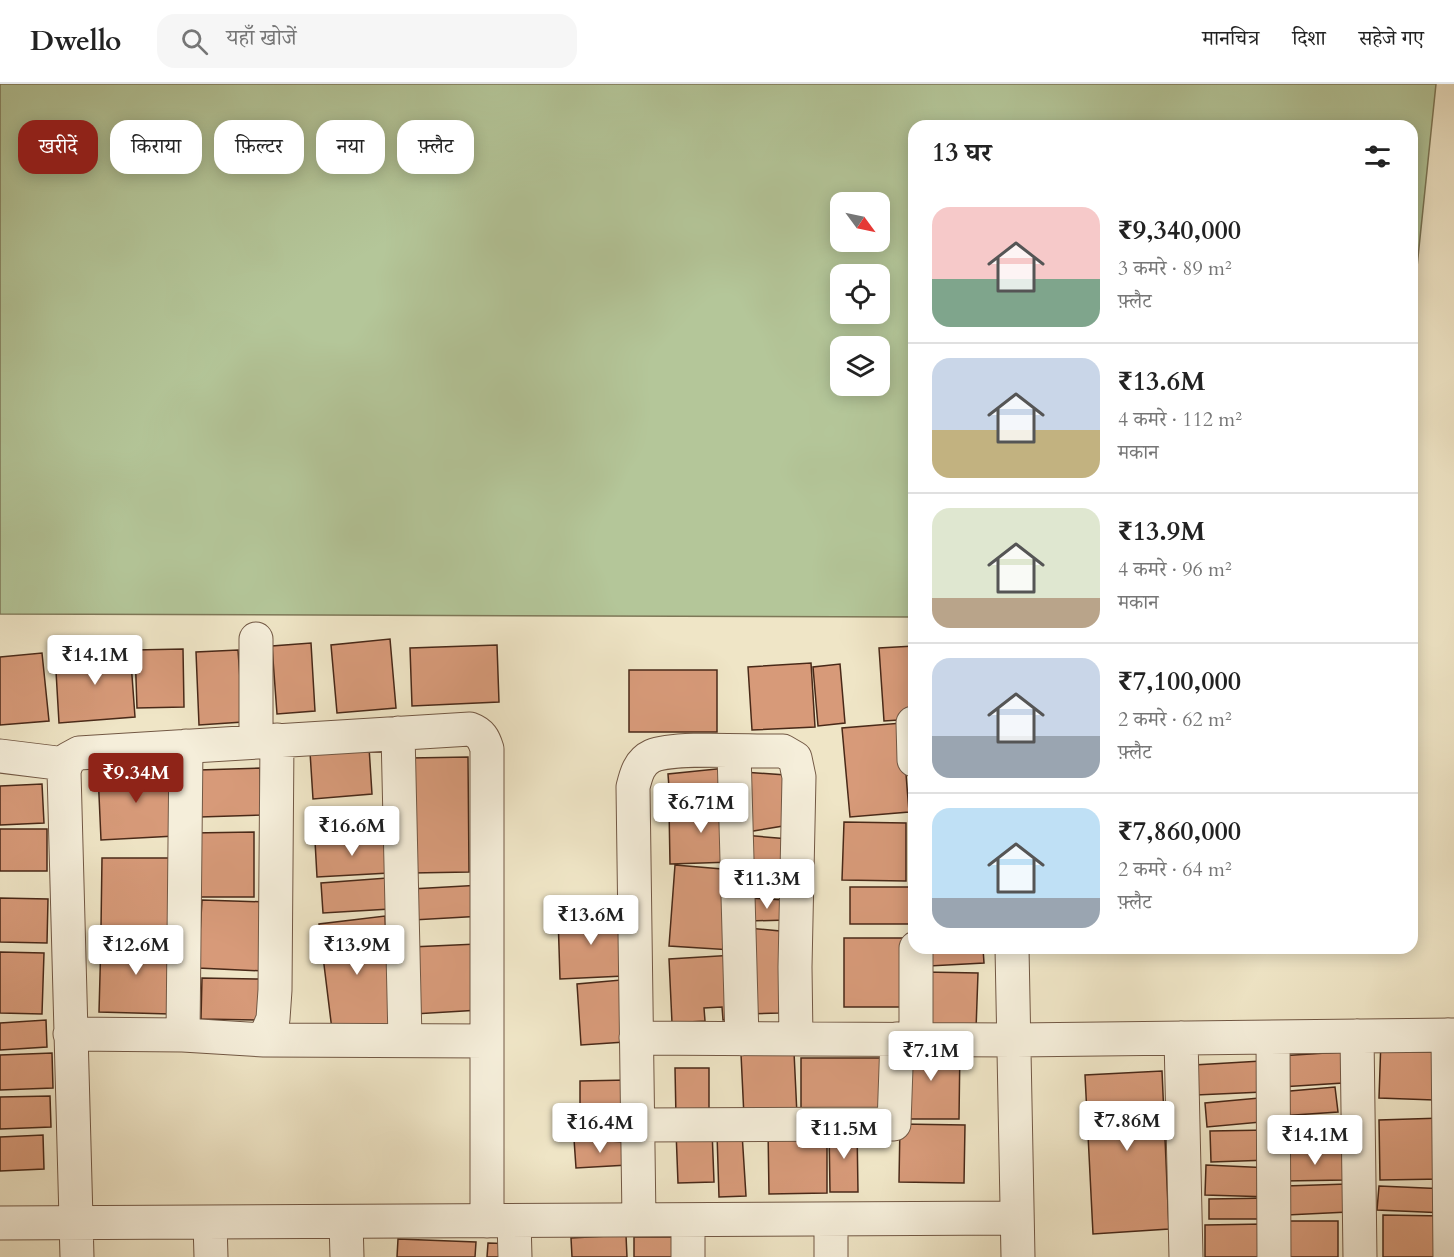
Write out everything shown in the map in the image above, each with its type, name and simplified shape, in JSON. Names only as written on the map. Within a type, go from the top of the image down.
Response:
[{"type":"street","points":[[256,639],[266,741],[274,1002],[273,1019],[264,1040]]},
{"type":"street","points":[[77,1257],[65,764],[72,755],[79,753],[470,729],[478,731],[487,749],[487,1041],[500,1221],[515,1257]]},
{"type":"street","points":[[398,733],[405,1040]]},
{"type":"street","points":[[183,1035],[186,746]]},
{"type":"street","points":[[639,1220],[633,787],[637,769],[650,757],[669,752],[783,751],[795,758],[798,764],[796,1039]]},
{"type":"street","points":[[734,752],[742,1039]]},
{"type":"street","points":[[0,756],[65,764]]},
{"type":"street","points":[[638,1125],[894,1124],[907,1040],[915,954]]},
{"type":"street","points":[[1012,954],[1018,1257]]},
{"type":"street","points":[[70,1034],[183,1035],[264,1040],[487,1041]]},
{"type":"street","points":[[636,1038],[1014,1040],[1451,1035],[1450,1257]]},
{"type":"street","points":[[1357,1036],[1360,1257]]},
{"type":"street","points":[[1273,1037],[1274,1257]]},
{"type":"street","points":[[1181,1038],[1186,1257]]},
{"type":"street","points":[[0,1223],[1017,1218]]},
{"type":"street","points":[[831,1219],[831,1257]]},
{"type":"street","points":[[688,1220],[688,1257]]},
{"type":"street","points":[[346,1222],[347,1257]]},
{"type":"street","points":[[210,1223],[211,1257]]},
{"type":"green space","points":[[0,84],[1436,84],[1418,257],[1418,120],[908,120],[908,617],[0,614]]},
{"type":"building","points":[[390,639],[396,708],[337,713],[331,645]]},
{"type":"building","points":[[311,643],[315,711],[277,714],[272,646]]},
{"type":"building","points":[[497,645],[499,702],[412,706],[410,648]]},
{"type":"building","points":[[908,646],[908,719],[884,721],[879,648]]},
{"type":"building","points":[[130,648],[135,717],[59,723],[55,654]]},
{"type":"building","points":[[183,649],[184,707],[137,708],[135,650]]},
{"type":"building","points":[[238,650],[243,722],[199,725],[196,652]]},
{"type":"building","points":[[42,653],[49,721],[0,725],[0,657]]},
{"type":"building","points":[[811,663],[815,727],[752,730],[748,667]]},
{"type":"building","points":[[840,664],[845,723],[818,726],[813,667]]},
{"type":"building","points":[[629,670],[717,670],[717,732],[629,732]]},
{"type":"building","points":[[902,723],[908,812],[850,817],[842,728]]},
{"type":"building","points":[[369,747],[372,794],[313,799],[310,752]]},
{"type":"building","points":[[468,757],[469,872],[412,873],[410,758]]},
{"type":"building","points":[[260,768],[261,815],[200,817],[199,770]]},
{"type":"building","points":[[726,768],[728,797],[670,802],[668,774]]},
{"type":"building","points":[[172,769],[175,836],[101,840],[98,773]]},
{"type":"building","points":[[743,772],[786,775],[789,825],[747,832]]},
{"type":"building","points":[[42,784],[44,823],[0,825],[0,786]]},
{"type":"building","points":[[732,804],[733,862],[670,864],[669,807]]},
{"type":"building","points":[[844,822],[906,823],[906,881],[842,880]]},
{"type":"building","points":[[0,829],[47,829],[47,871],[0,871]]},
{"type":"building","points":[[254,832],[254,897],[193,897],[192,833]]},
{"type":"building","points":[[743,835],[789,839],[788,885],[745,890]]},
{"type":"building","points":[[387,836],[389,873],[317,877],[315,841]]},
{"type":"building","points":[[102,858],[179,858],[178,929],[101,928]]},
{"type":"building","points":[[675,865],[734,870],[732,950],[669,946]]},
{"type":"building","points":[[387,878],[390,909],[323,913],[321,883]]},
{"type":"building","points":[[482,885],[483,916],[413,920],[411,889]]},
{"type":"building","points":[[850,887],[908,887],[908,924],[850,924]]},
{"type":"building","points":[[0,898],[48,899],[47,943],[0,942]]},
{"type":"building","points":[[747,898],[786,900],[787,920],[749,921]]},
{"type":"building","points":[[202,900],[267,902],[264,971],[198,968]]},
{"type":"building","points":[[621,913],[624,976],[560,979],[558,916]]},
{"type":"building","points":[[385,916],[390,1031],[333,1038],[319,924]]},
{"type":"building","points":[[747,928],[780,931],[779,1013],[744,1014]]},
{"type":"building","points":[[844,938],[908,938],[908,954],[913,954],[913,1007],[844,1007]]},
{"type":"building","points":[[101,939],[172,940],[170,1014],[99,1012]]},
{"type":"building","points":[[477,944],[480,1010],[414,1014],[411,947]]},
{"type":"building","points":[[0,952],[44,953],[42,1014],[0,1013]]},
{"type":"building","points":[[928,954],[983,954],[984,963],[929,966]]},
{"type":"building","points":[[735,955],[738,1019],[723,1020],[722,1007],[704,1008],[705,1021],[672,1023],[669,959]]},
{"type":"building","points":[[924,972],[978,973],[976,1030],[922,1028]]},
{"type":"building","points":[[202,978],[260,979],[259,1020],[201,1019]]},
{"type":"building","points":[[621,980],[625,1042],[581,1045],[577,984]]},
{"type":"building","points":[[46,1020],[47,1047],[0,1050],[0,1023]]},
{"type":"building","points":[[1381,1039],[1436,1041],[1434,1100],[1379,1098]]},
{"type":"building","points":[[903,1044],[960,1045],[959,1119],[901,1119]]},
{"type":"building","points":[[794,1052],[797,1115],[744,1117],[741,1054]]},
{"type":"building","points":[[1342,1052],[1343,1083],[1281,1087],[1279,1056]]},
{"type":"building","points":[[52,1053],[53,1088],[0,1090],[0,1055]]},
{"type":"building","points":[[801,1058],[888,1058],[888,1118],[801,1118]]},
{"type":"building","points":[[1261,1061],[1263,1092],[1196,1095],[1194,1065]]},
{"type":"building","points":[[675,1068],[709,1068],[709,1118],[676,1118]]},
{"type":"building","points":[[1162,1071],[1169,1229],[1093,1234],[1085,1075]]},
{"type":"building","points":[[628,1080],[629,1130],[580,1131],[580,1081]]},
{"type":"building","points":[[1335,1087],[1338,1112],[1280,1116],[1279,1092]]},
{"type":"building","points":[[50,1096],[51,1127],[0,1129],[0,1097]]},
{"type":"building","points":[[1270,1097],[1272,1121],[1207,1127],[1205,1103]]},
{"type":"building","points":[[1343,1116],[1345,1145],[1279,1149],[1277,1121]]},
{"type":"building","points":[[1442,1118],[1443,1179],[1380,1180],[1379,1120]]},
{"type":"building","points":[[900,1124],[965,1125],[964,1183],[899,1182]]},
{"type":"building","points":[[829,1127],[857,1127],[858,1192],[830,1192]]},
{"type":"building","points":[[768,1129],[827,1129],[827,1193],[769,1194]]},
{"type":"building","points":[[712,1130],[714,1182],[678,1183],[676,1131]]},
{"type":"building","points":[[1269,1130],[1270,1160],[1211,1162],[1210,1131]]},
{"type":"building","points":[[742,1133],[746,1196],[719,1197],[717,1134]]},
{"type":"building","points":[[43,1135],[44,1169],[0,1171],[0,1137]]},
{"type":"building","points":[[574,1139],[626,1142],[628,1165],[576,1168]]},
{"type":"building","points":[[1345,1151],[1346,1180],[1284,1181],[1284,1153]]},
{"type":"building","points":[[1206,1165],[1273,1168],[1272,1197],[1205,1195]]},
{"type":"building","points":[[1347,1184],[1348,1212],[1287,1215],[1286,1186]]},
{"type":"building","points":[[1379,1186],[1447,1189],[1446,1213],[1377,1210]]},
{"type":"building","points":[[1271,1198],[1271,1219],[1209,1219],[1209,1199]]},
{"type":"building","points":[[1383,1215],[1444,1216],[1443,1257],[1383,1257]]},
{"type":"building","points":[[1284,1221],[1338,1221],[1338,1257],[1284,1257]]},
{"type":"building","points":[[1264,1224],[1265,1257],[1205,1257],[1205,1225]]},
{"type":"building","points":[[626,1235],[627,1257],[572,1257],[571,1238]]},
{"type":"building","points":[[634,1237],[677,1237],[677,1257],[634,1257]]},
{"type":"building","points":[[398,1239],[476,1242],[475,1257],[397,1257]]},
{"type":"building","points":[[488,1243],[514,1244],[514,1257],[487,1257]]}]
